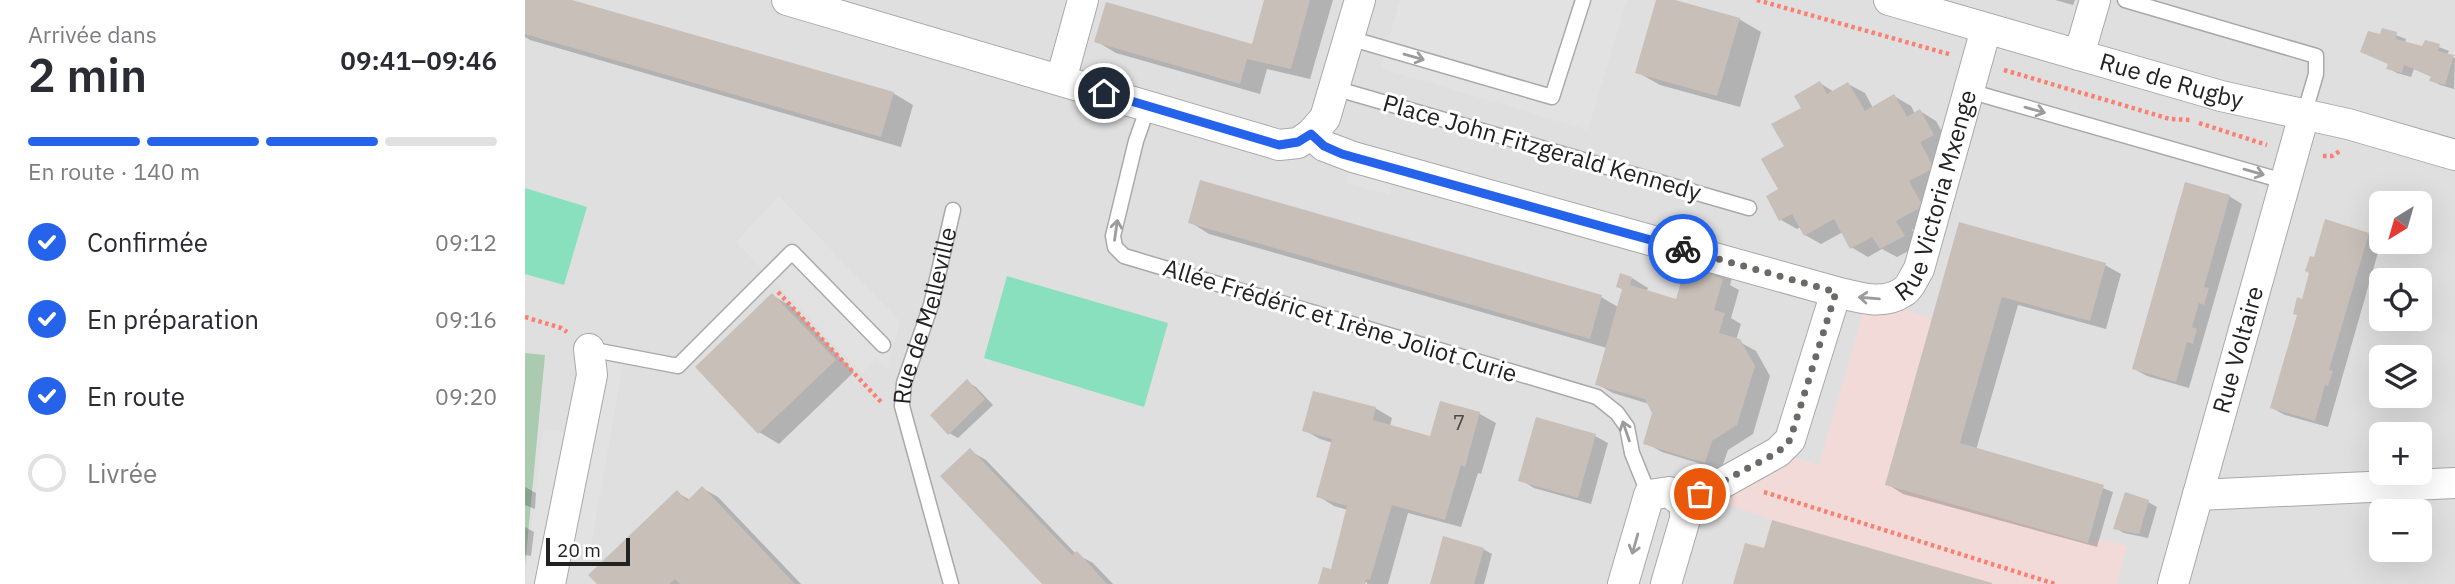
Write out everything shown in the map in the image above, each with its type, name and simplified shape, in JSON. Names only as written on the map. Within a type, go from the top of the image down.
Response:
[{"type":"street","points":[[787,0],[844,8],[1061,80],[1279,145],[1298,142],[1311,134],[1325,118],[1360,0]]},
{"type":"street","points":[[1061,80],[1083,0]]},
{"type":"street","name":"Rue de Rugby","points":[[1889,0],[2234,100],[2349,124],[2455,155]]},
{"type":"street","points":[[2078,55],[2095,0]]},
{"type":"street","name":"Rue Victoria Mxenge","points":[[1311,134],[1324,146],[1353,158],[1836,292],[1867,299],[1890,299],[1905,291],[1919,269],[1986,29]]},
{"type":"street","name":"Rue Voltaire","points":[[2173,584],[2304,115]]},
{"type":"street","points":[[1685,503],[1778,452],[1790,440],[1836,292]]},
{"type":"street","points":[[550,584],[591,375],[589,349]]},
{"type":"street","points":[[2199,495],[2455,483]]},
{"type":"street","points":[[1623,584],[1649,495],[1669,492],[1685,503]]},
{"type":"street","points":[[1666,584],[1685,519],[1685,503]]},
{"type":"lane","points":[[1349,38],[1552,97],[1583,0]]},
{"type":"lane","points":[[2125,0],[2316,56],[2316,74],[2304,115]]},
{"type":"lane","name":"Place John Fitzgerald Kennedy","points":[[1334,88],[1749,208]]},
{"type":"lane","points":[[1969,91],[2287,182]]},
{"type":"lane","name":"Allée Frédéric et Irène Joliot Curie","points":[[1147,107],[1113,236],[1115,247],[1124,256],[1597,397],[1617,413],[1627,427],[1632,453],[1649,495]]},
{"type":"lane","name":"Rue de Melleville","points":[[951,584],[902,407],[904,383],[931,305],[953,210]]},
{"type":"lane","points":[[589,349],[678,366],[792,252],[883,345]]},
{"type":"path","points":[[1757,0],[2170,119],[2187,119],[2269,145]]},
{"type":"path","points":[[766,279],[907,429]]},
{"type":"path","points":[[525,317],[561,328],[589,349]]},
{"type":"path","points":[[1726,480],[2055,584]]},
{"type":"shaded area","points":[[525,0],[2455,0],[2455,584],[525,584]]},
{"type":"shaded area","points":[[1400,0],[1627,0],[1588,130],[1380,68]]},
{"type":"shaded area","points":[[1353,157],[1397,170],[1390,195],[1346,183]]},
{"type":"shaded area","points":[[779,196],[900,321],[887,369],[876,358],[862,373],[736,242]]},
{"type":"shaded area","points":[[1867,299],[1932,318],[1885,485],[2088,543],[2101,539],[2127,546],[2117,584],[1995,584],[1772,520],[1700,494],[1778,452],[1819,465]]},
{"type":"shaded area","points":[[598,361],[623,364],[591,547],[554,541],[545,584],[525,584],[543,428],[584,437]]},
{"type":"green space","points":[[525,188],[587,207],[564,285],[525,274]]},
{"type":"green space","points":[[1007,276],[1168,323],[1144,407],[984,358]]},
{"type":"green space","points":[[525,353],[545,355],[525,566]]},
{"type":"building","points":[[525,0],[572,0],[894,92],[881,137],[525,34]]},
{"type":"building","points":[[1264,0],[1310,0],[1291,69],[1247,59],[1240,84],[1094,42],[1106,2],[1252,44]]},
{"type":"building","points":[[1656,0],[1675,0],[1740,18],[1717,96],[1635,73]]},
{"type":"building","points":[[2382,28],[2397,32],[2396,39],[2422,46],[2425,40],[2440,44],[2438,51],[2454,55],[2445,85],[2429,81],[2431,76],[2404,65],[2402,73],[2386,69],[2388,64],[2360,52],[2368,31],[2380,34]]},
{"type":"building","points":[[1820,81],[1827,94],[1848,82],[1865,111],[1894,94],[1907,117],[1920,109],[1934,135],[1920,142],[1934,168],[1909,181],[1923,206],[1896,221],[1905,236],[1880,249],[1872,237],[1850,249],[1834,219],[1804,236],[1792,214],[1779,221],[1766,196],[1778,189],[1761,159],[1784,146],[1771,124],[1801,108],[1794,96]]},
{"type":"building","points":[[1200,180],[1602,295],[1590,339],[1188,223]]},
{"type":"building","points":[[2185,182],[2230,195],[2204,287],[2209,288],[2204,305],[2199,303],[2192,327],[2197,329],[2193,344],[2187,342],[2176,382],[2132,369]]},
{"type":"building","points":[[2325,219],[2369,233],[2329,370],[2333,371],[2328,386],[2325,385],[2315,421],[2270,408],[2297,315],[2293,314],[2297,297],[2302,299],[2309,273],[2305,271],[2310,256],[2314,257]]},
{"type":"building","points":[[1959,222],[2106,263],[2090,321],[2002,297],[1960,443],[2104,485],[2088,543],[1885,485]]},
{"type":"building","points":[[1688,258],[1716,267],[1714,276],[1723,279],[1714,310],[1725,313],[1719,333],[1740,339],[1755,366],[1737,425],[1712,441],[1705,463],[1643,444],[1652,413],[1645,399],[1595,385],[1622,289],[1616,287],[1620,273],[1632,277],[1630,285],[1676,299]]},
{"type":"building","points":[[772,293],[836,360],[758,434],[695,367]]},
{"type":"building","points":[[967,379],[985,399],[948,435],[930,415]]},
{"type":"building","points":[[1313,391],[1376,407],[1373,420],[1430,436],[1440,401],[1480,412],[1465,467],[1461,465],[1445,520],[1392,505],[1370,580],[1366,579],[1365,584],[1318,584],[1323,567],[1331,569],[1347,506],[1316,497],[1332,439],[1302,431]]},
{"type":"building","points":[[1536,417],[1596,434],[1578,498],[1518,481]]},
{"type":"building","points":[[970,448],[1072,555],[1077,551],[1107,584],[1042,584],[940,476]]},
{"type":"building","points":[[702,486],[795,584],[680,584],[675,579],[669,584],[597,584],[588,575],[677,490],[687,501]]},
{"type":"building","points":[[2125,492],[2149,500],[2139,534],[2113,529]]},
{"type":"building","points":[[1772,520],[1992,584],[1733,584],[1745,543],[1764,548]]},
{"type":"building","points":[[1443,536],[1484,548],[1474,584],[1430,584]]},
{"type":"way so far","points":[[1683,249],[1836,292],[1790,440],[1778,452],[1700,494]]},
{"type":"route","points":[[1104,93],[1279,145],[1298,142],[1311,134],[1324,146],[1342,154],[1683,249]]}]
